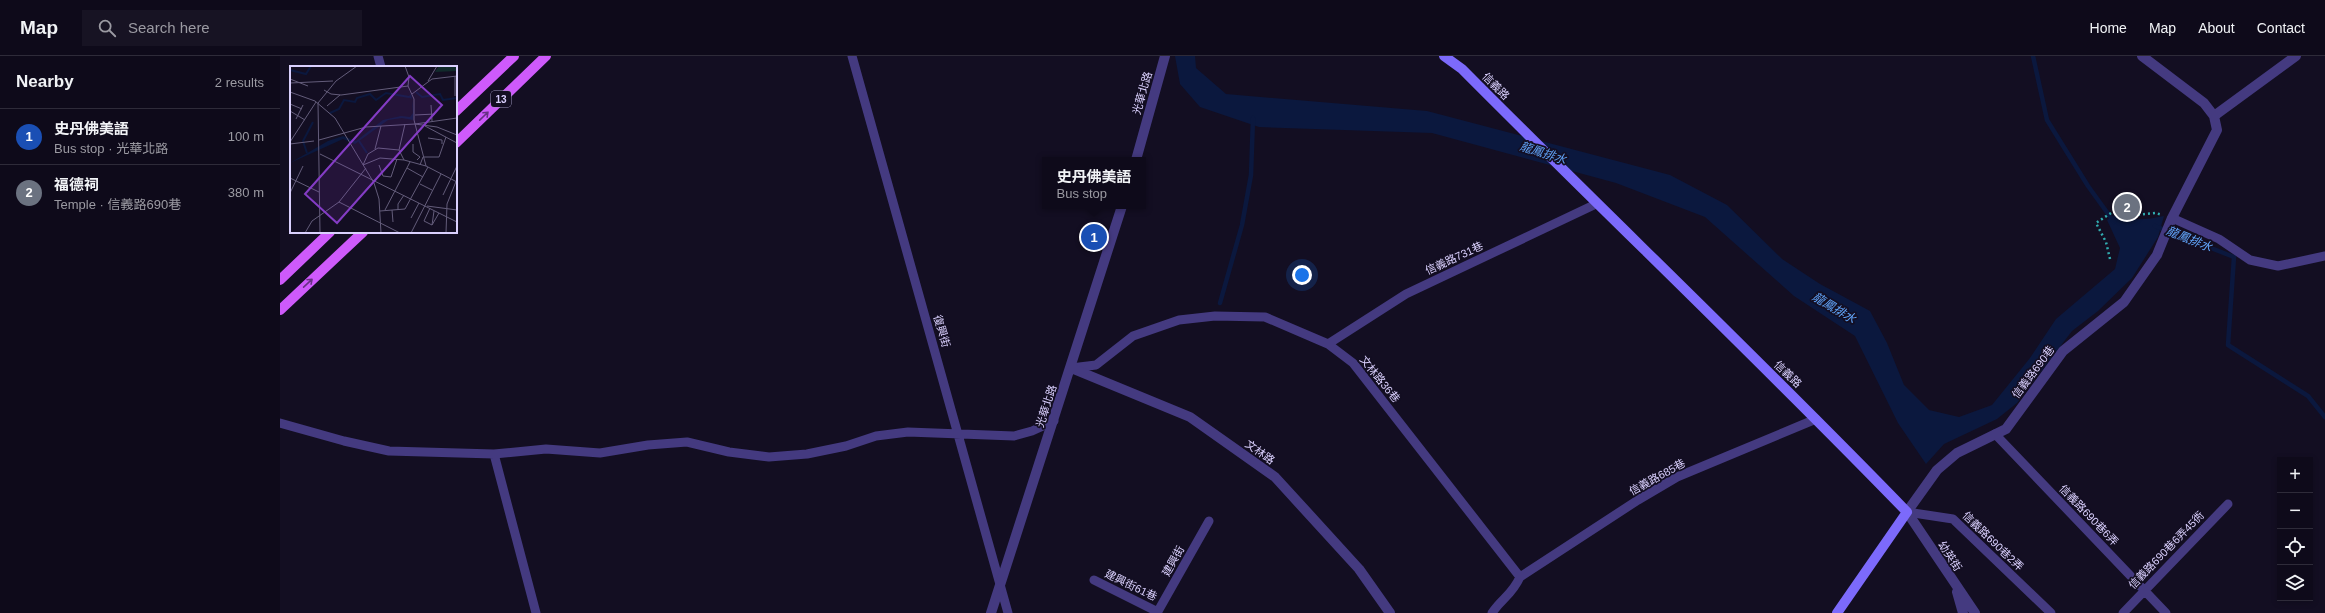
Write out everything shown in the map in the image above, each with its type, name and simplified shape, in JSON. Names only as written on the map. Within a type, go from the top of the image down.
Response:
[{"type":"main road","name":"13","points":[[457,110],[514,56]]},
{"type":"main road","name":"13","points":[[457,142],[546,56]]},
{"type":"main road","points":[[280,280],[329,233]]},
{"type":"main road","points":[[280,310],[361,233]]},
{"type":"street","name":"光華北路","points":[[1137,157],[1165,56]]},
{"type":"street","name":"信義路","points":[[1444,56],[1462,69],[1596,204],[1816,419],[1907,512]]},
{"type":"street","points":[[2142,56],[2204,102],[2214,116],[2296,56]]},
{"type":"street","name":"信義路690巷","points":[[1907,512],[1937,470],[1957,452],[2006,429],[2063,351],[2124,302],[2157,255],[2168,226],[2217,130],[2214,116]]},
{"type":"street","name":"光華北路","points":[[991,613],[1121,209]]},
{"type":"street","name":"文林路","points":[[1071,368],[1190,417],[1276,477],[1359,569],[1390,613]]},
{"type":"street","points":[[1837,613],[1907,512]]},
{"type":"street","name":"幼英街","points":[[1907,512],[1975,613]]},
{"type":"street","points":[[1955,585],[1963,613]]},
{"type":"lane","points":[[378,56],[381,66]]},
{"type":"lane","name":"復興街","points":[[852,56],[1008,613]]},
{"type":"lane","name":"信義路731巷","points":[[1328,344],[1406,294],[1596,204]]},
{"type":"lane","points":[[2168,226],[2219,240],[2250,260],[2278,266],[2325,256]]},
{"type":"lane","name":"文林路36巷","points":[[1071,368],[1096,365],[1133,336],[1178,320],[1215,316],[1265,317],[1328,344],[1353,363],[1520,577]]},
{"type":"lane","name":"信義路685巷","points":[[1520,577],[1677,477],[1816,419]]},
{"type":"lane","points":[[280,423],[344,441],[389,451],[494,454],[546,449],[600,453],[648,444],[687,442],[729,452],[769,456],[807,454],[846,446],[876,436],[908,432],[1014,436],[1032,431],[1054,421]]},
{"type":"lane","name":"信義路690巷6弄","points":[[1995,434],[2166,613]]},
{"type":"lane","points":[[494,454],[536,613]]},
{"type":"lane","name":"信義路690巷6弄45衖","points":[[2122,613],[2228,504]]},
{"type":"lane","name":"信義路690巷2弄","points":[[1907,512],[1953,519],[2051,613]]},
{"type":"lane","name":"建興街","points":[[1158,612],[1209,521]]},
{"type":"lane","points":[[1492,613],[1497,605],[1514,591],[1520,577]]},
{"type":"lane","name":"建興街61巷","points":[[1094,580],[1158,612]]},
{"type":"path","points":[[2110,259],[2106,242],[2096,223],[2114,211],[2134,215],[2156,213],[2168,226]]},
{"type":"water","points":[[1175,56],[1195,56],[1196,68],[1226,94],[1427,111],[1670,175],[1727,205],[1782,259],[1820,284],[1870,311],[1887,343],[1904,385],[1929,410],[1959,417],[1992,405],[2030,358],[2056,319],[2115,269],[2120,248],[2107,220],[2115,215],[2139,219],[2164,216],[2158,237],[2132,278],[2098,311],[2072,331],[2017,403],[1997,419],[1944,444],[1926,464],[1898,423],[1855,336],[1794,296],[1705,217],[1616,183],[1432,133],[1259,127],[1200,107],[1180,84]]},
{"type":"waterway","points":[[2033,56],[2047,120],[2088,186],[2114,222]]},
{"type":"waterway","points":[[1220,303],[1242,225],[1251,175],[1253,118]]},
{"type":"waterway","name":"龍鳳排水","points":[[2155,226],[2234,257],[2228,345],[2308,396],[2325,417]]},
{"type":"place","name":"福德祠","points":[[2127,207]]},
{"type":"place","name":"史丹佛美語","points":[[1094,237]]}]
